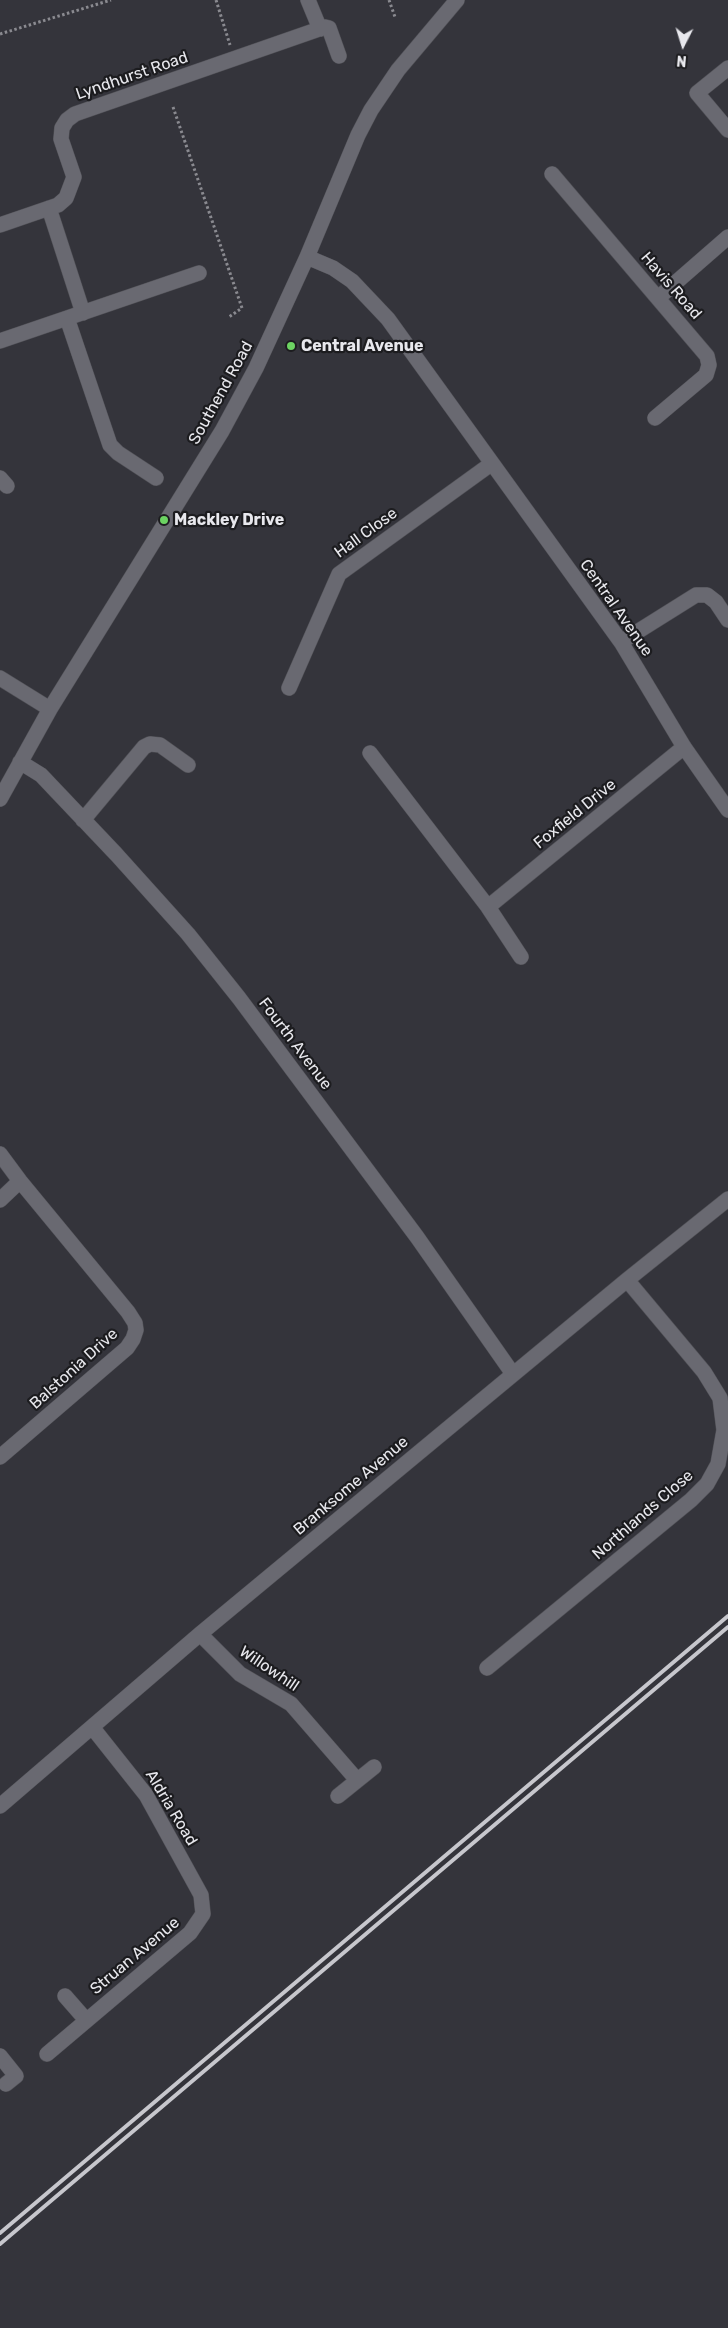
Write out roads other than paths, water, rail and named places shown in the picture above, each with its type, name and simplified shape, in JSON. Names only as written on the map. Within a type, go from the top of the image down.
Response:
[{"type":"street","points":[[308,0],[320,29],[329,28],[339,56]]},
{"type":"street","name":"Southend Road","points":[[0,799],[50,710],[222,431],[256,368],[307,257],[358,135],[371,110],[398,70],[457,0]]},
{"type":"street","name":"Lyndhurst Road","points":[[0,225],[58,205],[66,198],[74,177],[61,139],[62,128],[66,120],[75,114],[320,29]]},
{"type":"street","points":[[728,68],[697,93],[728,130]]},
{"type":"street","name":"Havis Road","points":[[552,174],[707,356],[710,365],[706,375],[655,418]]},
{"type":"street","points":[[49,208],[83,313]]},
{"type":"street","points":[[658,298],[728,237]]},
{"type":"street","name":"Central Avenue","points":[[307,257],[333,268],[352,281],[388,319],[621,642],[684,747],[728,810]]},
{"type":"street","points":[[0,341],[199,273]]},
{"type":"street","points":[[68,318],[110,445],[118,453],[156,478]]},
{"type":"street","name":"Hall Close","points":[[289,688],[339,574],[491,464]]},
{"type":"street","points":[[621,642],[696,595],[707,595],[716,602],[728,620]]},
{"type":"street","points":[[0,678],[50,710]]},
{"type":"street","points":[[83,820],[144,747],[150,744],[160,745],[188,765]]},
{"type":"street","name":"Foxfield Drive","points":[[488,907],[684,747]]},
{"type":"street","points":[[370,753],[488,907],[522,957]]},
{"type":"street","name":"Fourth Avenue","points":[[20,762],[41,775],[83,820],[169,913],[239,998],[412,1229],[513,1374]]},
{"type":"street","name":"Balstonia Drive","points":[[0,1154],[128,1312],[135,1323],[136,1330],[134,1339],[127,1348],[0,1457]]},
{"type":"street","points":[[0,1200],[20,1181]]},
{"type":"street","name":"Branksome Avenue","points":[[0,1806],[200,1634],[626,1280],[728,1199]]},
{"type":"street","name":"Northlands Close","points":[[488,1668],[691,1500],[707,1484],[718,1464],[724,1430],[724,1396],[626,1280]]},
{"type":"street","name":"Willowhill","points":[[200,1634],[240,1674],[291,1704],[357,1780]]},
{"type":"street","name":"Aldria Road","points":[[92,1728],[146,1795],[201,1895],[203,1914]]},
{"type":"street","points":[[338,1796],[374,1767]]},
{"type":"street","name":"Struan Avenue","points":[[47,2054],[190,1933],[203,1914]]},
{"type":"street","name":"Struan Avenue","points":[[65,1996],[86,2020]]},
{"type":"street","points":[[0,2056],[16,2076],[6,2084]]},
{"type":"railway","points":[[0,2233],[728,1616]]},
{"type":"railway","points":[[0,2244],[728,1627]]},
{"type":"place","name":"Central Avenue","points":[[291,346]]},
{"type":"place","name":"Mackley Drive","points":[[164,520]]}]
